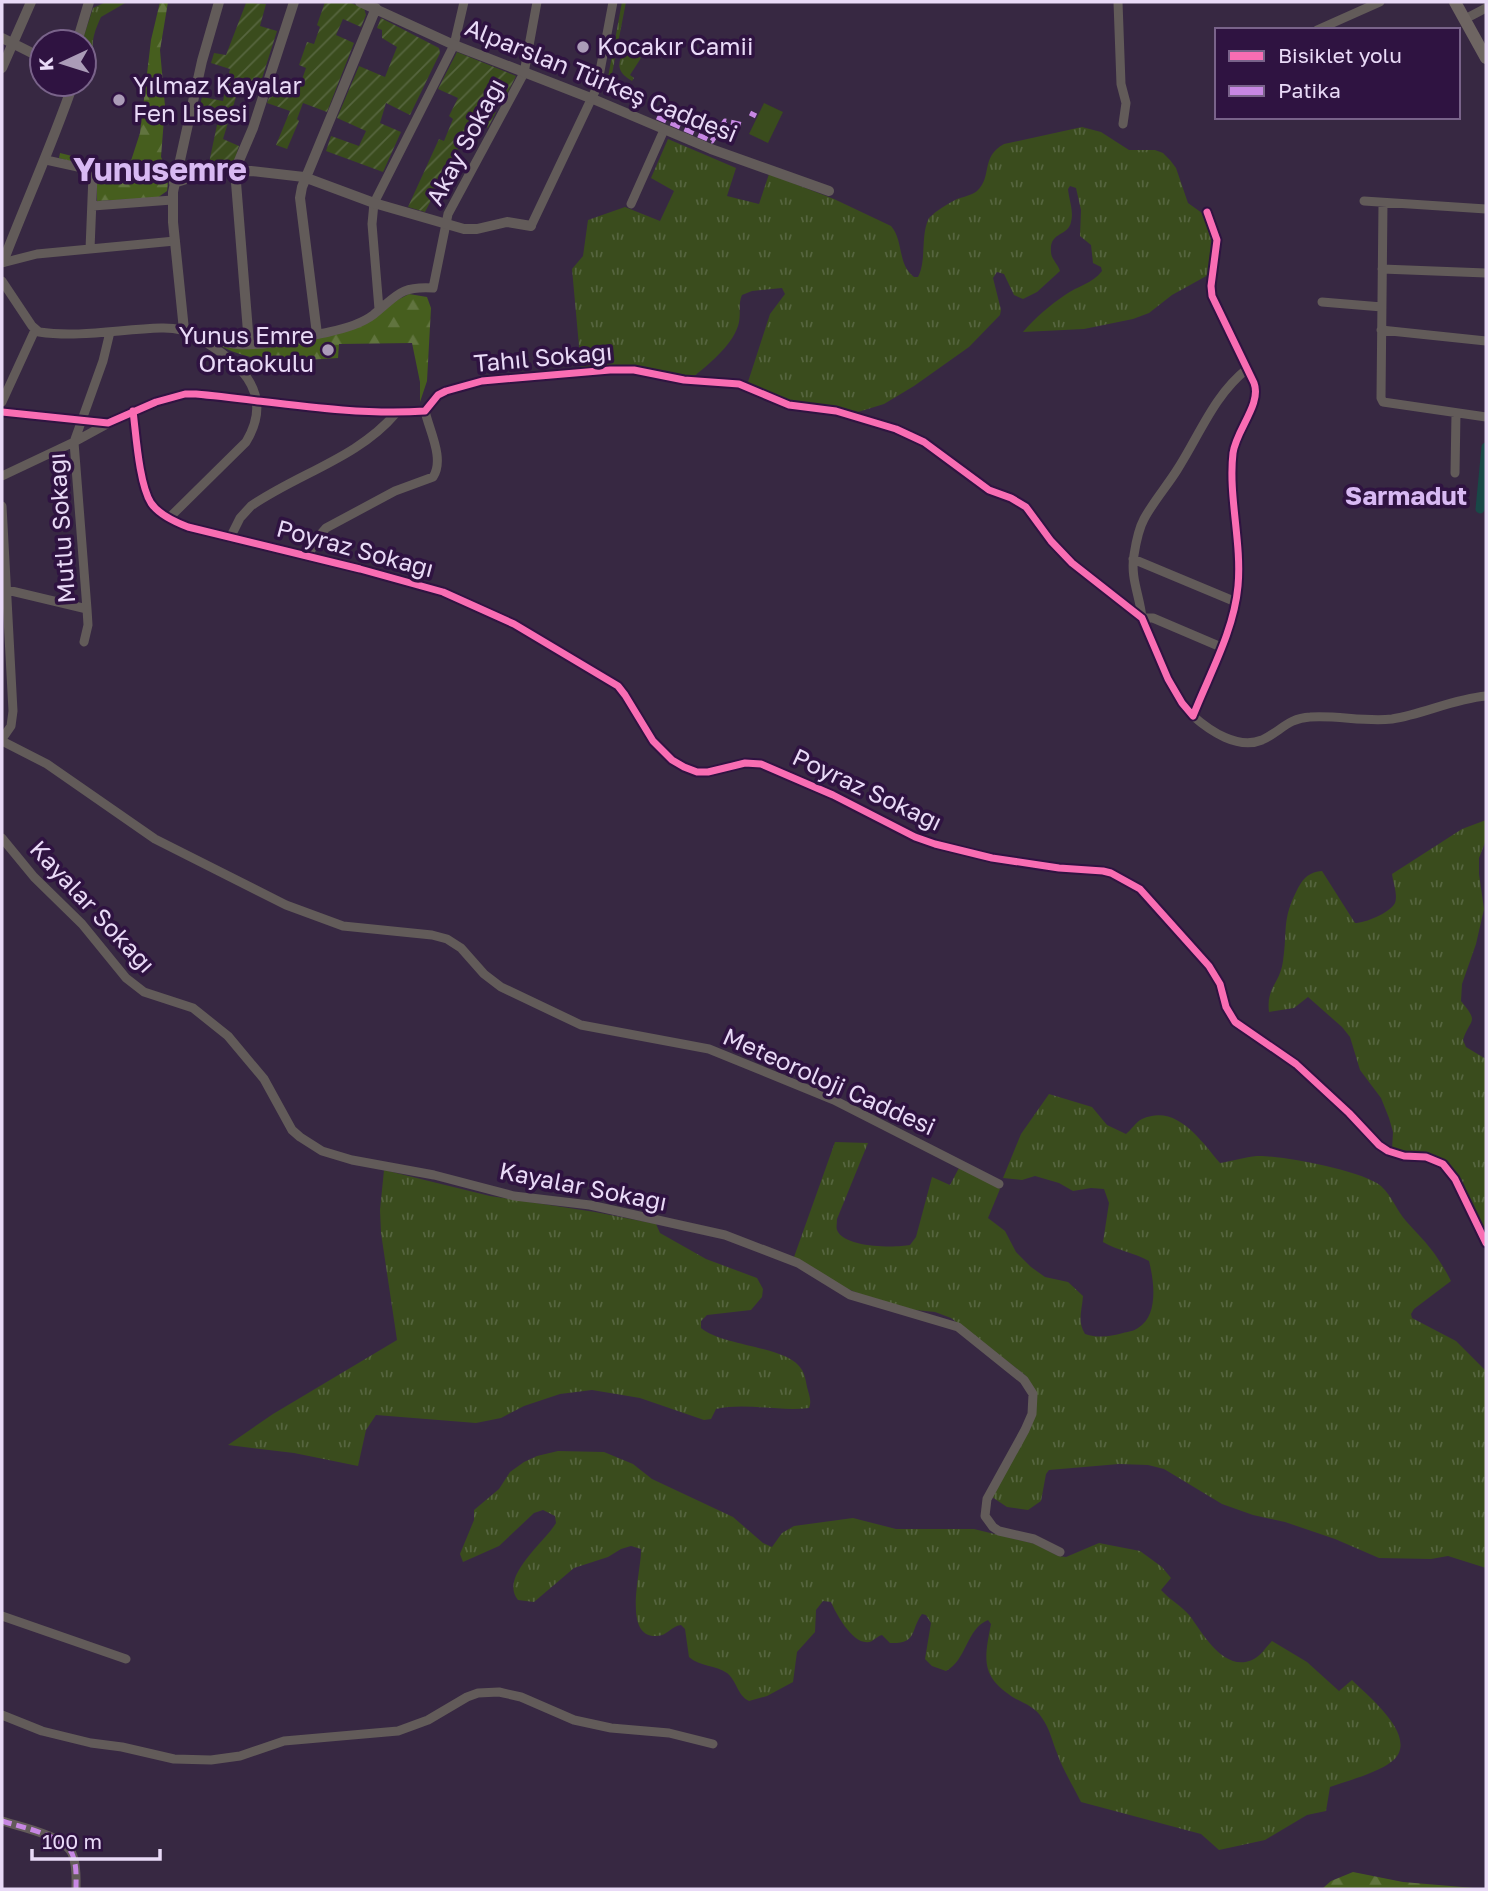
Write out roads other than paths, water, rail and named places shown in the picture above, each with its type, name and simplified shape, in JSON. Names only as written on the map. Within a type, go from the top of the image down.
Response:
[{"type":"main road","points":[[1455,2],[1486,58]]},
{"type":"street","points":[[2,68],[31,2]]},
{"type":"street","points":[[81,28],[89,2]]},
{"type":"street","points":[[184,330],[172,200],[202,61],[219,2]]},
{"type":"street","points":[[249,344],[234,170],[253,128],[294,2]]},
{"type":"street","name":"Alparslan Türkeş Caddesi","points":[[360,2],[454,45],[593,99],[733,158],[829,191]]},
{"type":"street","points":[[379,309],[372,224],[374,203],[454,45],[464,2]]},
{"type":"street","name":"Akay Sokağı","points":[[184,330],[234,344],[317,334],[359,322],[401,291],[410,288],[433,288],[445,224],[524,72],[537,2]]},
{"type":"street","points":[[174,183],[209,172],[234,170],[304,177],[374,203],[445,224],[477,229],[501,222],[531,226],[593,99],[600,78],[614,2]]},
{"type":"street","points":[[1118,2],[1121,84],[1126,103],[1123,124]]},
{"type":"street","points":[[1321,28],[1374,3]]},
{"type":"street","points":[[317,334],[300,198],[304,177],[326,131],[376,8]]},
{"type":"street","points":[[1465,19],[1486,8]]},
{"type":"street","points":[[2,38],[28,51]]},
{"type":"street","points":[[3,263],[25,204],[46,160],[68,98]]},
{"type":"street","points":[[631,204],[664,130]]},
{"type":"street","points":[[46,160],[92,172],[90,249]]},
{"type":"street","points":[[179,165],[209,172]]},
{"type":"street","points":[[93,206],[172,200]]},
{"type":"street","points":[[1364,201],[1486,209]]},
{"type":"street","points":[[1383,203],[1381,398],[1383,402],[1486,417]]},
{"type":"street","points":[[1207,212],[1217,240],[1212,296],[1257,394],[1239,432],[1233,454],[1239,554],[1236,602],[1193,716],[1220,735],[1244,742],[1264,739],[1286,724],[1308,717],[1371,720],[1395,718],[1460,699],[1486,695]]},
{"type":"street","points":[[3,263],[37,254],[175,241]]},
{"type":"street","points":[[1382,269],[1486,273]]},
{"type":"street","points":[[2,281],[36,330],[184,330],[220,350],[241,368],[255,390],[254,427],[246,442],[169,518]]},
{"type":"street","points":[[1322,302],[1382,307]]},
{"type":"street","points":[[2,402],[36,330]]},
{"type":"street","points":[[1381,330],[1486,341]]},
{"type":"street","name":"Mutlu Sokağı","points":[[84,642],[88,625],[74,442],[103,361],[110,332]]},
{"type":"street","points":[[1221,646],[1153,618],[1142,618],[1133,581],[1133,559],[1138,533],[1147,514],[1177,471],[1222,396],[1247,369]]},
{"type":"street","name":"Tahıl Sokağı","points":[[425,411],[438,395],[482,381],[634,370],[684,380],[739,384],[789,405],[836,411],[880,423],[924,442],[989,490],[1026,507],[1051,541],[1072,563],[1142,618],[1168,679],[1193,716]]},
{"type":"street","points":[[2,476],[133,411],[185,394],[256,399],[319,409],[396,413],[425,411],[437,458],[433,477],[395,491],[326,528],[314,542],[309,556]]},
{"type":"street","name":"Poyraz Sokağı","points":[[133,411],[148,498],[156,509],[169,518],[188,527],[443,592],[514,624],[618,687],[653,741],[672,760],[684,767],[697,772],[708,772],[745,763],[761,764],[935,844],[992,858],[1059,868],[1103,871],[1126,880],[1149,897],[1204,960],[1215,975],[1230,1015],[1244,1030],[1296,1064],[1379,1145],[1395,1154],[1434,1159],[1450,1171],[1486,1243]]},
{"type":"street","points":[[2,412],[108,423]]},
{"type":"street","points":[[1455,473],[1457,412]]},
{"type":"street","points":[[230,537],[240,518],[251,506],[359,446],[384,427],[396,413]]},
{"type":"street","points":[[2,506],[4,589],[13,712],[11,726],[2,740]]},
{"type":"street","points":[[1133,559],[1236,602]]},
{"type":"street","points":[[4,589],[87,609]]},
{"type":"street","name":"Meteoroloji Caddesi","points":[[2,740],[47,764],[155,839],[286,905],[343,926],[432,935],[447,939],[461,948],[484,974],[501,987],[567,1020],[581,1025],[694,1045],[733,1058],[834,1100],[999,1184]]},
{"type":"street","name":"Kayalar Sokağı","points":[[2,838],[34,877],[82,924],[126,978],[144,992],[193,1008],[228,1036],[264,1079],[292,1130],[322,1151],[352,1160],[434,1175],[514,1196],[590,1205],[725,1235],[798,1263],[850,1295],[958,1327],[1024,1380],[1033,1394],[1032,1413],[987,1499],[985,1516],[999,1531],[1034,1539],[1060,1552]]},
{"type":"street","points":[[2,1616],[126,1659]]},
{"type":"street","points":[[2,1715],[42,1731],[91,1743],[174,1759],[211,1760],[240,1756],[284,1741],[398,1731],[428,1720],[467,1697],[478,1693],[499,1692],[521,1697],[574,1720],[669,1733],[713,1744]]},
{"type":"street","points":[[2,1821],[57,1839],[70,1849],[76,1869],[76,1889]]},
{"type":"waterway","points":[[1480,509],[1486,447]]},
{"type":"place","name":"Kocakır Camii","points":[[583,47]]},
{"type":"place","name":"Yılmaz Kayalar Fen Lisesi","points":[[119,100]]},
{"type":"place","name":"Yunus Emre Ortaokulu","points":[[328,350]]},
{"type":"district","name":"Yunusemre","points":[[160,170]]},
{"type":"district","name":"Sarmadut","points":[[1406,496]]}]
